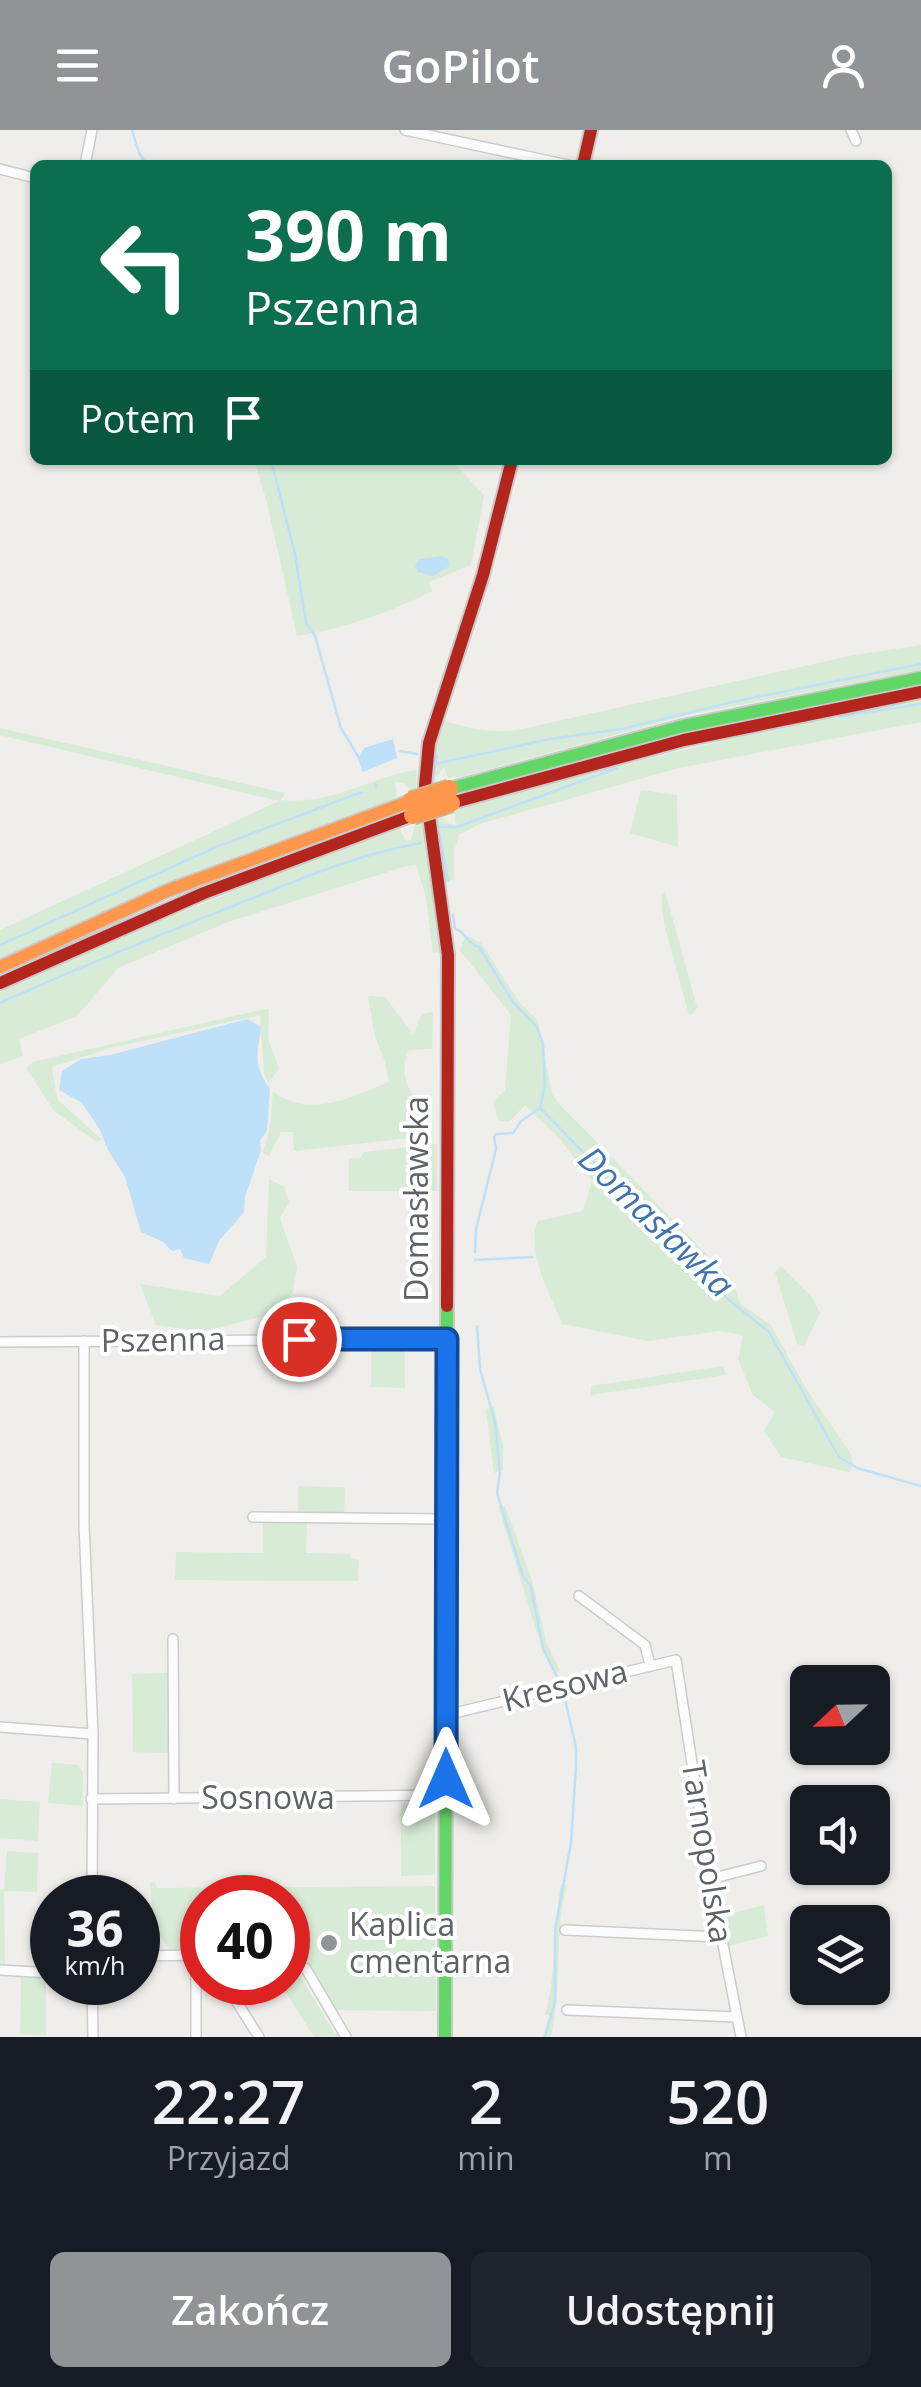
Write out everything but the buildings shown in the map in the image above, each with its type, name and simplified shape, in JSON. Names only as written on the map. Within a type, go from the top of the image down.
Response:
[{"type":"main road","points":[[584,160],[591,130]]},
{"type":"main road","name":"Domasławska","points":[[445,2037],[448,955],[425,786],[428,743],[471,615],[511,465]]},
{"type":"main road","points":[[0,968],[169,890],[577,752],[724,715],[921,678]]},
{"type":"main road","points":[[450,796],[729,728],[921,692]]},
{"type":"main road","points":[[0,983],[227,882],[412,808]]},
{"type":"street","points":[[86,160],[92,130]]},
{"type":"street","points":[[405,130],[545,160]]},
{"type":"street","points":[[851,130],[856,141]]},
{"type":"street","points":[[0,169],[30,177]]},
{"type":"street","name":"Pszenna","points":[[0,1342],[447,1339]]},
{"type":"street","points":[[84,1341],[85,1580],[93,1712],[92,1875]]},
{"type":"street","points":[[253,1517],[446,1520]]},
{"type":"street","points":[[579,1596],[645,1644],[650,1665]]},
{"type":"street","points":[[173,1639],[174,1799]]},
{"type":"street","name":"Kresowa","points":[[446,1715],[650,1665],[676,1660],[678,1667]]},
{"type":"street","name":"Tarnopolska","points":[[678,1667],[720,1938],[741,2037]]},
{"type":"street","points":[[0,1726],[93,1734]]},
{"type":"street","name":"Sosnowa","points":[[91,1799],[446,1795]]},
{"type":"street","points":[[710,1878],[761,1866]]},
{"type":"street","points":[[565,1930],[720,1938]]},
{"type":"street","points":[[0,1970],[30,1972]]},
{"type":"street","points":[[310,1976],[346,2037]]},
{"type":"street","points":[[92,2005],[92,2037]]},
{"type":"street","points":[[196,2037],[197,2005]]},
{"type":"street","points":[[239,2005],[259,2037]]},
{"type":"street","points":[[567,2010],[736,2017]]},
{"type":"green space","points":[[256,465],[456,465],[484,495],[471,565],[429,582],[432,591],[400,606],[349,624],[297,636]]},
{"type":"green space","points":[[921,645],[921,670],[688,715],[460,777],[448,778],[444,767],[435,778],[441,816],[456,825],[454,812],[521,791],[748,735],[921,701],[921,722],[679,768],[479,824],[459,835],[454,851],[454,880],[443,883],[428,782],[442,720],[480,730],[518,730],[849,656]]},
{"type":"green space","points":[[0,728],[285,793],[281,800],[317,799],[414,770],[416,789],[411,791],[404,783],[395,782],[397,796],[388,801],[199,870],[0,958],[0,930],[279,801],[0,735]]},
{"type":"green space","points":[[641,790],[677,795],[678,847],[630,833]]},
{"type":"green space","points":[[424,822],[436,884],[440,952],[433,953],[426,897],[416,865],[407,866],[228,922],[118,968],[77,1016],[19,1039],[23,1056],[0,1064],[0,992],[149,926],[349,847],[400,829],[406,841],[411,840],[415,824]]},
{"type":"green space","points":[[665,891],[697,1007],[689,1015],[664,924],[661,894]]},
{"type":"green space","points":[[466,935],[481,943],[519,1002],[538,1021],[552,1094],[733,1281],[740,1304],[771,1325],[805,1387],[851,1454],[853,1464],[849,1472],[781,1457],[764,1431],[775,1412],[753,1395],[738,1359],[743,1335],[719,1331],[648,1341],[562,1324],[541,1273],[535,1233],[538,1221],[583,1211],[592,1181],[560,1139],[525,1105],[509,1122],[498,1120],[493,1102],[505,1090],[511,1015],[460,950]]},
{"type":"green space","points":[[368,996],[385,997],[413,1034],[422,1014],[433,1012],[432,1049],[409,1050],[405,1063],[408,1085],[423,1114],[428,1136],[294,1151],[293,1132],[281,1132],[269,1156],[263,1153],[273,1092],[288,1100],[317,1105],[389,1082]]},
{"type":"green space","points":[[269,1008],[268,1038],[279,1069],[268,1083],[260,1015],[111,1048],[52,1067],[57,1099],[101,1139],[97,1142],[54,1111],[26,1068],[33,1062]]},
{"type":"green space","points":[[437,1144],[437,1191],[349,1191],[349,1159],[360,1158],[364,1152]]},
{"type":"green space","points":[[269,1179],[284,1187],[289,1202],[280,1218],[297,1267],[293,1292],[269,1315],[203,1332],[156,1325],[140,1284],[220,1296],[266,1257]]},
{"type":"green space","points":[[781,1266],[812,1297],[820,1313],[804,1346],[797,1344],[775,1272]]},
{"type":"green space","points":[[371,1345],[405,1346],[405,1388],[371,1387]]},
{"type":"green space","points":[[723,1366],[726,1375],[591,1395],[591,1386]]},
{"type":"green space","points":[[494,1407],[503,1446],[503,1470],[494,1473],[486,1409]]},
{"type":"green space","points":[[298,1486],[345,1487],[344,1515],[298,1514]]},
{"type":"green space","points":[[498,1506],[505,1506],[532,1580],[546,1641],[560,1671],[554,1673],[542,1649]]},
{"type":"green space","points":[[263,1522],[307,1523],[306,1553],[350,1554],[351,1559],[359,1560],[358,1581],[175,1580],[176,1552],[263,1553]]},
{"type":"green space","points":[[168,1673],[168,1753],[133,1752],[132,1674]]},
{"type":"green space","points":[[52,1763],[78,1765],[83,1772],[83,1806],[48,1803]]},
{"type":"green space","points":[[0,1799],[40,1802],[38,1841],[0,1838]]},
{"type":"green space","points":[[435,1802],[435,1875],[401,1876],[401,1803]]},
{"type":"green space","points":[[7,1851],[38,1853],[37,1875],[30,1875],[30,1892],[4,1891],[5,1966],[0,1965],[0,1890],[4,1889]]},
{"type":"green space","points":[[561,1884],[567,1885],[560,1923],[555,2018],[551,2037],[543,2037],[549,2015],[545,2015]]},
{"type":"green space","points":[[435,1886],[436,2011],[335,2010],[310,1972],[310,1887]]},
{"type":"green space","points":[[160,1888],[180,1888],[180,1952],[171,1952],[160,1936]]},
{"type":"green space","points":[[764,1905],[768,1936],[727,1946],[723,1916]]},
{"type":"green space","points":[[21,1977],[30,1977],[30,2005],[46,2005],[46,2036],[20,2034]]},
{"type":"green space","points":[[310,1992],[334,2033],[343,2037],[314,2037],[294,2005],[310,2005]]},
{"type":"water","points":[[419,559],[448,559],[449,566],[433,576],[418,572],[415,566]]},
{"type":"water","points":[[393,739],[397,758],[363,772],[358,760],[364,748]]},
{"type":"water","points":[[247,1019],[262,1027],[258,1059],[270,1089],[267,1130],[260,1141],[244,1212],[219,1241],[209,1264],[184,1258],[180,1249],[172,1251],[141,1232],[125,1177],[100,1130],[82,1103],[59,1090],[62,1071],[81,1059]]},
{"type":"waterway","name":"Domasławka","points":[[132,130],[144,160]]},
{"type":"waterway","name":"Domasławka","points":[[272,465],[295,554],[306,623],[315,636],[341,728],[359,758]]},
{"type":"waterway","points":[[435,764],[550,739],[622,729],[732,702],[921,664]]},
{"type":"waterway","points":[[839,717],[921,704]]},
{"type":"waterway","name":"Domasławka","points":[[400,751],[417,754]]},
{"type":"waterway","name":"Domasławka","points":[[433,780],[437,756]]},
{"type":"waterway","points":[[439,827],[457,827],[617,768]]},
{"type":"waterway","points":[[0,945],[216,847],[362,792]]},
{"type":"waterway","name":"Domasławka","points":[[436,813],[448,881]]},
{"type":"waterway","points":[[0,1003],[302,878],[349,861],[421,843]]},
{"type":"waterway","name":"Domasławka","points":[[453,915],[455,929],[479,947],[513,1002],[536,1026],[543,1043],[545,1085],[540,1108],[730,1301],[769,1332],[839,1457],[857,1468],[921,1486]]},
{"type":"waterway","points":[[475,1252],[476,1229],[496,1149],[494,1137],[513,1133],[521,1121],[540,1108]]},
{"type":"waterway","points":[[475,1260],[532,1257]]},
{"type":"waterway","points":[[477,1326],[480,1369],[495,1422],[500,1472],[497,1493],[523,1576],[531,1587],[543,1649],[559,1681]]},
{"type":"waterway","points":[[545,2037],[555,2002],[555,1930],[571,1843],[576,1765],[576,1747],[563,1691]]},
{"type":"traffic: fast","points":[[449,789],[683,726],[921,678]]},
{"type":"traffic: fast","points":[[445,2037],[447,1306]]},
{"type":"traffic: slow","points":[[411,801],[449,789]]},
{"type":"traffic: slow","points":[[0,967],[169,890],[411,801]]},
{"type":"traffic: slow","points":[[413,815],[451,803]]},
{"type":"traffic: jam","points":[[584,160],[591,130]]},
{"type":"traffic: jam","points":[[447,1306],[448,955],[425,786],[429,743],[483,575],[511,465]]},
{"type":"traffic: jam","points":[[451,803],[684,740],[921,692]]},
{"type":"traffic: jam","points":[[0,983],[204,893],[413,815]]},
{"type":"place","name":"Kaplica cmentarna","points":[[329,1943]]},
{"type":"route","points":[[299,1339],[447,1339],[446,1779]]}]
